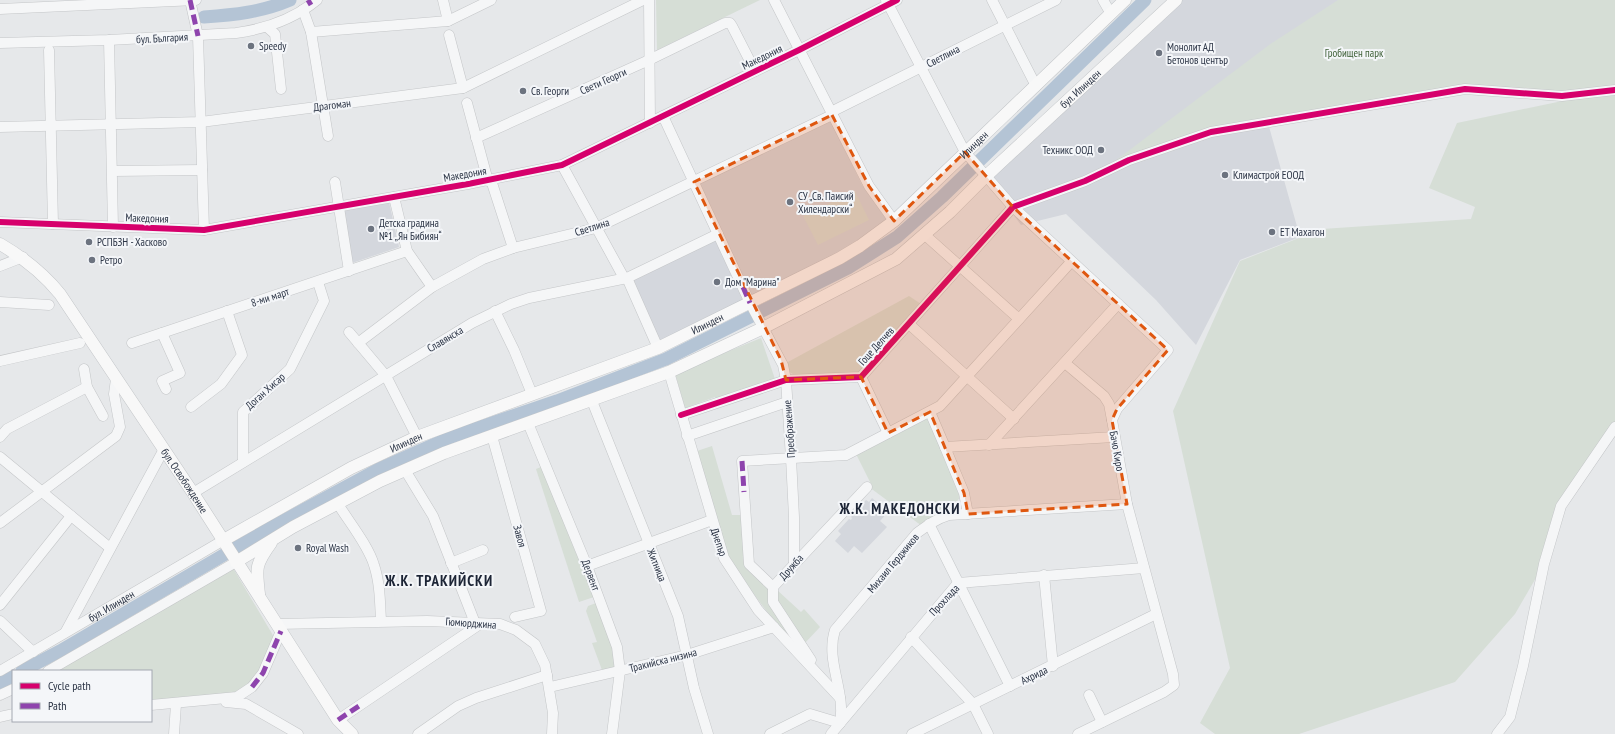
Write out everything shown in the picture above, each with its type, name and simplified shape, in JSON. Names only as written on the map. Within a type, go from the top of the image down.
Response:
[{"type":"main road","name":"Илинден","points":[[234,560],[405,470],[492,436],[669,372],[762,324],[896,259],[925,235],[975,165],[1036,86],[1125,0]]},
{"type":"main road","name":"бул. Илинден","points":[[975,165],[1176,0]]},
{"type":"main road","name":"Илинден","points":[[223,543],[351,468],[417,437],[658,348],[752,306],[860,246],[975,165]]},
{"type":"main road","name":"бул. Освобождение","points":[[0,244],[23,257],[39,270],[60,294],[193,493],[223,543],[338,720],[352,734]]},
{"type":"main road","points":[[260,600],[256,574],[258,561],[275,538]]},
{"type":"street","points":[[190,0],[198,36],[204,230]]},
{"type":"street","points":[[0,9],[46,4],[196,0]]},
{"type":"street","points":[[443,0],[448,21]]},
{"type":"street","points":[[311,32],[448,21],[491,0]]},
{"type":"street","name":"Драгоман","points":[[0,127],[201,122],[463,88],[643,0]]},
{"type":"street","points":[[650,0],[650,123]]},
{"type":"street","points":[[774,0],[869,186],[894,221]]},
{"type":"street","points":[[992,0],[1036,86]]},
{"type":"street","name":"Светлина","points":[[358,343],[432,287],[483,259],[513,248],[596,228],[694,182],[1056,0]]},
{"type":"street","points":[[1103,0],[1111,14]]},
{"type":"street","name":"Македония","points":[[0,222],[204,230],[488,181],[562,165],[650,123],[665,120],[755,71],[801,54],[890,2]]},
{"type":"street","name":"Бачо Киро","points":[[890,2],[920,68],[975,165],[1013,207],[1168,350],[1117,409],[1112,420],[1127,504],[1173,674],[1174,685],[1164,692],[1078,734]]},
{"type":"street","points":[[310,4],[311,32],[328,136]]},
{"type":"street","name":"бул. България","points":[[0,43],[109,40],[236,33],[267,27],[310,4]]},
{"type":"street","name":"Свети Георги","points":[[476,138],[649,60],[725,23],[730,22],[755,71]]},
{"type":"street","points":[[267,27],[274,34],[281,89]]},
{"type":"street","points":[[449,34],[463,88]]},
{"type":"street","points":[[109,40],[114,227]]},
{"type":"street","points":[[49,50],[53,224]]},
{"type":"street","points":[[1013,207],[1085,181],[1129,160],[1211,132],[1465,90],[1562,96],[1615,90]]},
{"type":"street","points":[[467,102],[488,181],[491,180],[513,248]]},
{"type":"street","name":"Преображение","points":[[665,120],[752,306],[781,360],[786,380],[791,458],[794,517],[794,563]]},
{"type":"street","points":[[562,165],[596,228],[626,278],[658,348]]},
{"type":"street","points":[[113,171],[202,170]]},
{"type":"street","points":[[335,182],[349,271]]},
{"type":"street","points":[[394,197],[407,251],[432,287]]},
{"type":"street","name":"Гоце Делчев","points":[[681,415],[786,380],[861,377],[1013,207]]},
{"type":"street","name":"Славянска","points":[[193,493],[495,311],[511,304],[541,295],[626,278],[718,234]]},
{"type":"street","points":[[925,235],[1018,319]]},
{"type":"street","name":"8-ми март","points":[[132,343],[407,251]]},
{"type":"street","points":[[0,266],[23,257]]},
{"type":"street","points":[[773,587],[749,564],[742,461],[846,455],[940,406],[1071,262]]},
{"type":"street","name":"Доган Хисар","points":[[243,462],[243,412],[290,369],[324,301],[318,282]]},
{"type":"street","points":[[0,302],[49,305]]},
{"type":"street","points":[[989,446],[1118,304]]},
{"type":"street","points":[[191,406],[221,384],[242,355],[227,311]]},
{"type":"street","points":[[495,311],[514,350],[532,394]]},
{"type":"street","points":[[909,324],[1014,419]]},
{"type":"street","points":[[349,332],[386,376],[417,437]]},
{"type":"street","points":[[162,333],[180,373],[162,382],[166,388]]},
{"type":"street","points":[[0,361],[80,343]]},
{"type":"street","points":[[1065,363],[1104,396],[1109,404],[1112,420]]},
{"type":"street","points":[[84,369],[87,387],[103,416]]},
{"type":"street","name":"Днепър","points":[[669,372],[724,558],[758,610],[841,699]]},
{"type":"street","points":[[861,377],[888,433]]},
{"type":"street","points":[[0,523],[116,436],[120,427],[114,394],[116,379]]},
{"type":"street","points":[[0,437],[7,428],[87,387]]},
{"type":"street","name":"Житница","points":[[592,401],[678,616],[694,688],[708,734]]},
{"type":"street","points":[[687,436],[787,402]]},
{"type":"street","points":[[930,412],[964,493],[968,514]]},
{"type":"street","name":"Дервент","points":[[528,423],[587,566],[617,647],[620,670],[612,734]]},
{"type":"street","points":[[1497,734],[1510,717],[1523,666],[1544,564],[1561,506],[1615,427]]},
{"type":"street","name":"Завоя","points":[[492,436],[541,612],[515,617]]},
{"type":"street","points":[[945,447],[989,446],[1114,437]]},
{"type":"street","points":[[66,631],[164,449]]},
{"type":"street","points":[[0,457],[110,548]]},
{"type":"street","points":[[338,720],[478,623],[433,516],[405,470]]},
{"type":"street","name":"Дружба","points":[[824,680],[773,602],[773,587],[867,487]]},
{"type":"street","points":[[338,504],[368,551],[374,564],[379,588],[381,621]]},
{"type":"street","name":"Михаил Герджиков","points":[[841,699],[831,654],[831,642],[835,630],[917,533],[928,524],[949,514],[1127,504]]},
{"type":"street","points":[[0,605],[72,516]]},
{"type":"street","points":[[587,566],[712,520]]},
{"type":"street","points":[[928,524],[1010,686]]},
{"type":"street","name":"бул. Илинден","points":[[0,671],[66,631],[223,543]]},
{"type":"street","points":[[452,563],[484,550]]},
{"type":"street","points":[[50,670],[234,560]]},
{"type":"street","name":"Прохлада","points":[[831,734],[911,637],[958,583],[1144,568]]},
{"type":"street","points":[[1044,575],[1053,666]]},
{"type":"street","name":"Ахрида","points":[[912,734],[1053,666],[1156,614]]},
{"type":"street","points":[[0,621],[33,652]]},
{"type":"street","name":"Гюмюрджина","points":[[279,627],[381,621],[500,624],[516,630],[527,636],[538,648],[550,687],[553,713],[552,734]]},
{"type":"street","points":[[152,705],[176,704],[202,699],[237,697],[252,687],[262,673],[279,627]]},
{"type":"street","name":"Тракийска низина","points":[[550,687],[687,655],[774,627]]},
{"type":"street","points":[[911,637],[973,704],[988,734]]},
{"type":"street","points":[[418,734],[458,706],[476,698],[547,675]]},
{"type":"street","points":[[0,695],[12,689]]},
{"type":"street","points":[[1089,695],[1102,722]]},
{"type":"street","points":[[202,699],[246,704],[292,733]]},
{"type":"street","points":[[770,734],[810,714],[840,723],[841,699]]},
{"type":"street","points":[[174,734],[176,704]]},
{"type":"street","points":[[0,717],[12,714]]},
{"type":"highlighted area","points":[[832,115],[869,186],[894,221],[965,152],[1013,207],[1168,350],[1117,409],[1112,420],[1127,504],[968,514],[964,493],[930,412],[888,433],[861,377],[786,380],[781,360],[694,182]]},
{"type":"shaded area","points":[[1176,0],[1342,0],[1213,134],[1268,123],[1300,237],[1240,260],[1196,345],[1156,300],[1066,214],[1021,225],[985,177]]},
{"type":"shaded area","name":"СУ „Св. Паисий Хилендарски“","points":[[830,120],[862,185],[886,219],[867,236],[831,257],[751,297],[697,183]]},
{"type":"shaded area","name":"Детска градина №1 „Ян Бибиян“","points":[[389,202],[399,247],[352,263],[344,211]]},
{"type":"shaded area","points":[[716,238],[746,301],[659,344],[630,279]]},
{"type":"shaded area","points":[[872,498],[888,512],[880,521],[887,527],[862,553],[854,546],[848,553],[835,541],[841,534],[838,531],[849,519],[851,520],[851,517],[866,500],[869,502]]},
{"type":"green space","points":[[656,0],[760,0],[657,50]]},
{"type":"green space","name":"Гробищен парк","points":[[1338,0],[1615,0],[1615,427],[1561,506],[1544,564],[1515,614],[1455,682],[1299,734],[1215,734],[1200,723],[1230,668],[1173,411],[1240,261],[1322,229],[1471,219],[1475,207],[1429,188],[1457,123],[1610,91],[1556,93],[1465,89],[1211,132],[1107,167],[1269,45]]},
{"type":"green space","points":[[855,191],[869,220],[818,245],[803,216]]},
{"type":"green space","points":[[909,296],[921,304],[859,372],[796,376],[788,371],[786,364],[788,362]]},
{"type":"green space","points":[[761,338],[775,379],[717,401],[715,397],[685,408],[675,373]]},
{"type":"green space","points":[[930,414],[962,493],[950,509],[922,526],[869,487],[871,484],[855,452]]},
{"type":"green space","points":[[712,446],[732,515],[742,515],[745,566],[771,590],[809,659],[768,613],[730,562],[697,451]]},
{"type":"green space","points":[[541,467],[594,597],[579,602],[536,469]]},
{"type":"green space","points":[[233,568],[274,637],[258,672],[251,682],[231,695],[152,702],[152,670],[56,670]]},
{"type":"green space","points":[[777,590],[801,612],[804,609],[820,627],[804,644],[776,602]]},
{"type":"green space","points":[[596,603],[613,649],[615,667],[602,670],[592,643],[597,642],[586,611],[588,606]]},
{"type":"waterway","points":[[204,17],[248,12],[290,0]]},
{"type":"waterway","points":[[24,670],[60,651],[268,529],[379,469],[451,437],[557,401],[666,359],[848,268],[897,237],[942,197],[1145,0]]},
{"type":"waterway","points":[[0,683],[12,677]]},
{"type":"marked path","points":[[190,0],[198,36]]},
{"type":"marked path","points":[[308,0],[311,5]]},
{"type":"marked path","points":[[743,287],[750,303]]},
{"type":"marked path","points":[[742,461],[744,492]]},
{"type":"marked path","points":[[252,687],[263,673],[281,631]]},
{"type":"marked path","points":[[338,720],[359,706]]},
{"type":"cycle path","points":[[0,222],[204,230],[468,184],[562,165],[799,50],[897,0]]},
{"type":"cycle path","points":[[681,415],[786,380],[861,377],[1013,207],[1085,181],[1129,160],[1211,132],[1465,89],[1562,96],[1615,90]]},
{"type":"place","name":"Speedy","points":[[251,46]]},
{"type":"place","name":"Монолит АД Бетонов център","points":[[1159,53]]},
{"type":"place","name":"Св. Георги","points":[[523,91]]},
{"type":"place","name":"Техникс ООД","points":[[1101,150]]},
{"type":"place","name":"Климастрой ЕООД","points":[[1225,175]]},
{"type":"place","name":"СУ „Св. Паисий Хилендарски“","points":[[790,202]]},
{"type":"place","name":"Детска градина №1 „Ян Бибиян“","points":[[371,229]]},
{"type":"place","name":"ЕТ Махагон","points":[[1272,232]]},
{"type":"place","name":"РСПБЗН - Хасково","points":[[89,242]]},
{"type":"place","name":"Ретро","points":[[92,260]]},
{"type":"place","name":"Дом \"Марина\"","points":[[717,282]]},
{"type":"place","name":"Royal Wash","points":[[298,548]]},
{"type":"district","name":"Ж.К. МАКЕДОНСКИ","points":[[900,509]]},
{"type":"district","name":"Ж.К. ТРАКИЙСКИ","points":[[439,581]]}]
